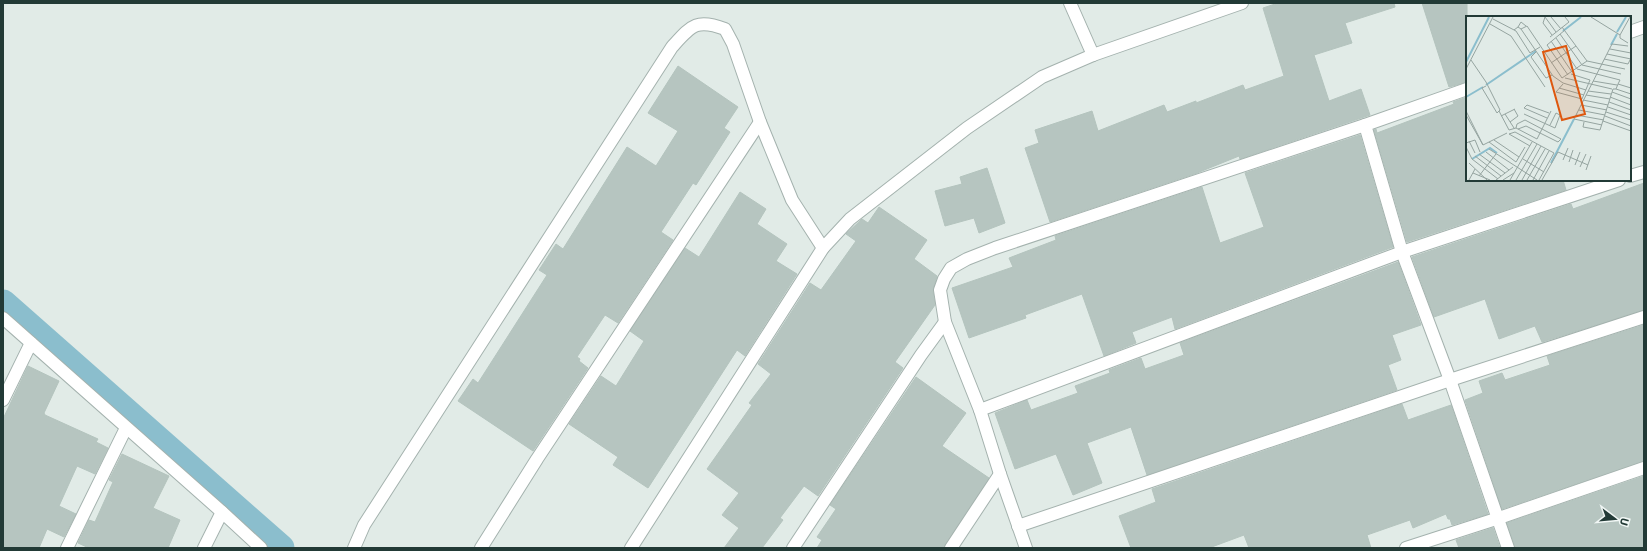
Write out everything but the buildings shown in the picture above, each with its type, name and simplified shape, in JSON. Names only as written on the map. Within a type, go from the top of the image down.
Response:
[{"type":"street","points":[[1070,3],[1093,54]]},
{"type":"street","points":[[631,548],[823,248],[850,219],[967,128],[1042,77],[1093,54],[1242,3]]},
{"type":"street","points":[[354,548],[364,525],[672,47],[688,30],[700,23],[713,24],[725,29],[733,44],[760,122],[792,200],[823,248]]},
{"type":"street","points":[[1631,32],[1644,28]]},
{"type":"street","points":[[1026,548],[1000,474],[980,410],[945,322],[940,290],[944,279],[951,268],[967,259],[1365,125],[1466,89]]},
{"type":"street","points":[[481,548],[541,452],[760,122]]},
{"type":"street","points":[[1365,125],[1402,252],[1450,380],[1499,518],[1508,548]]},
{"type":"street","points":[[1631,176],[1644,172]]},
{"type":"street","points":[[980,410],[1402,252],[1616,181]]},
{"type":"street","points":[[1018,526],[1450,380],[1644,317]]},
{"type":"street","points":[[3,318],[261,548]]},
{"type":"street","points":[[793,548],[921,355],[945,322]]},
{"type":"street","points":[[3,400],[31,343]]},
{"type":"street","points":[[67,548],[126,428]]},
{"type":"street","points":[[1406,548],[1644,468]]},
{"type":"street","points":[[951,548],[1000,474]]},
{"type":"street","points":[[204,548],[222,512]]},
{"type":"waterway","points":[[3,303],[281,548]]}]
